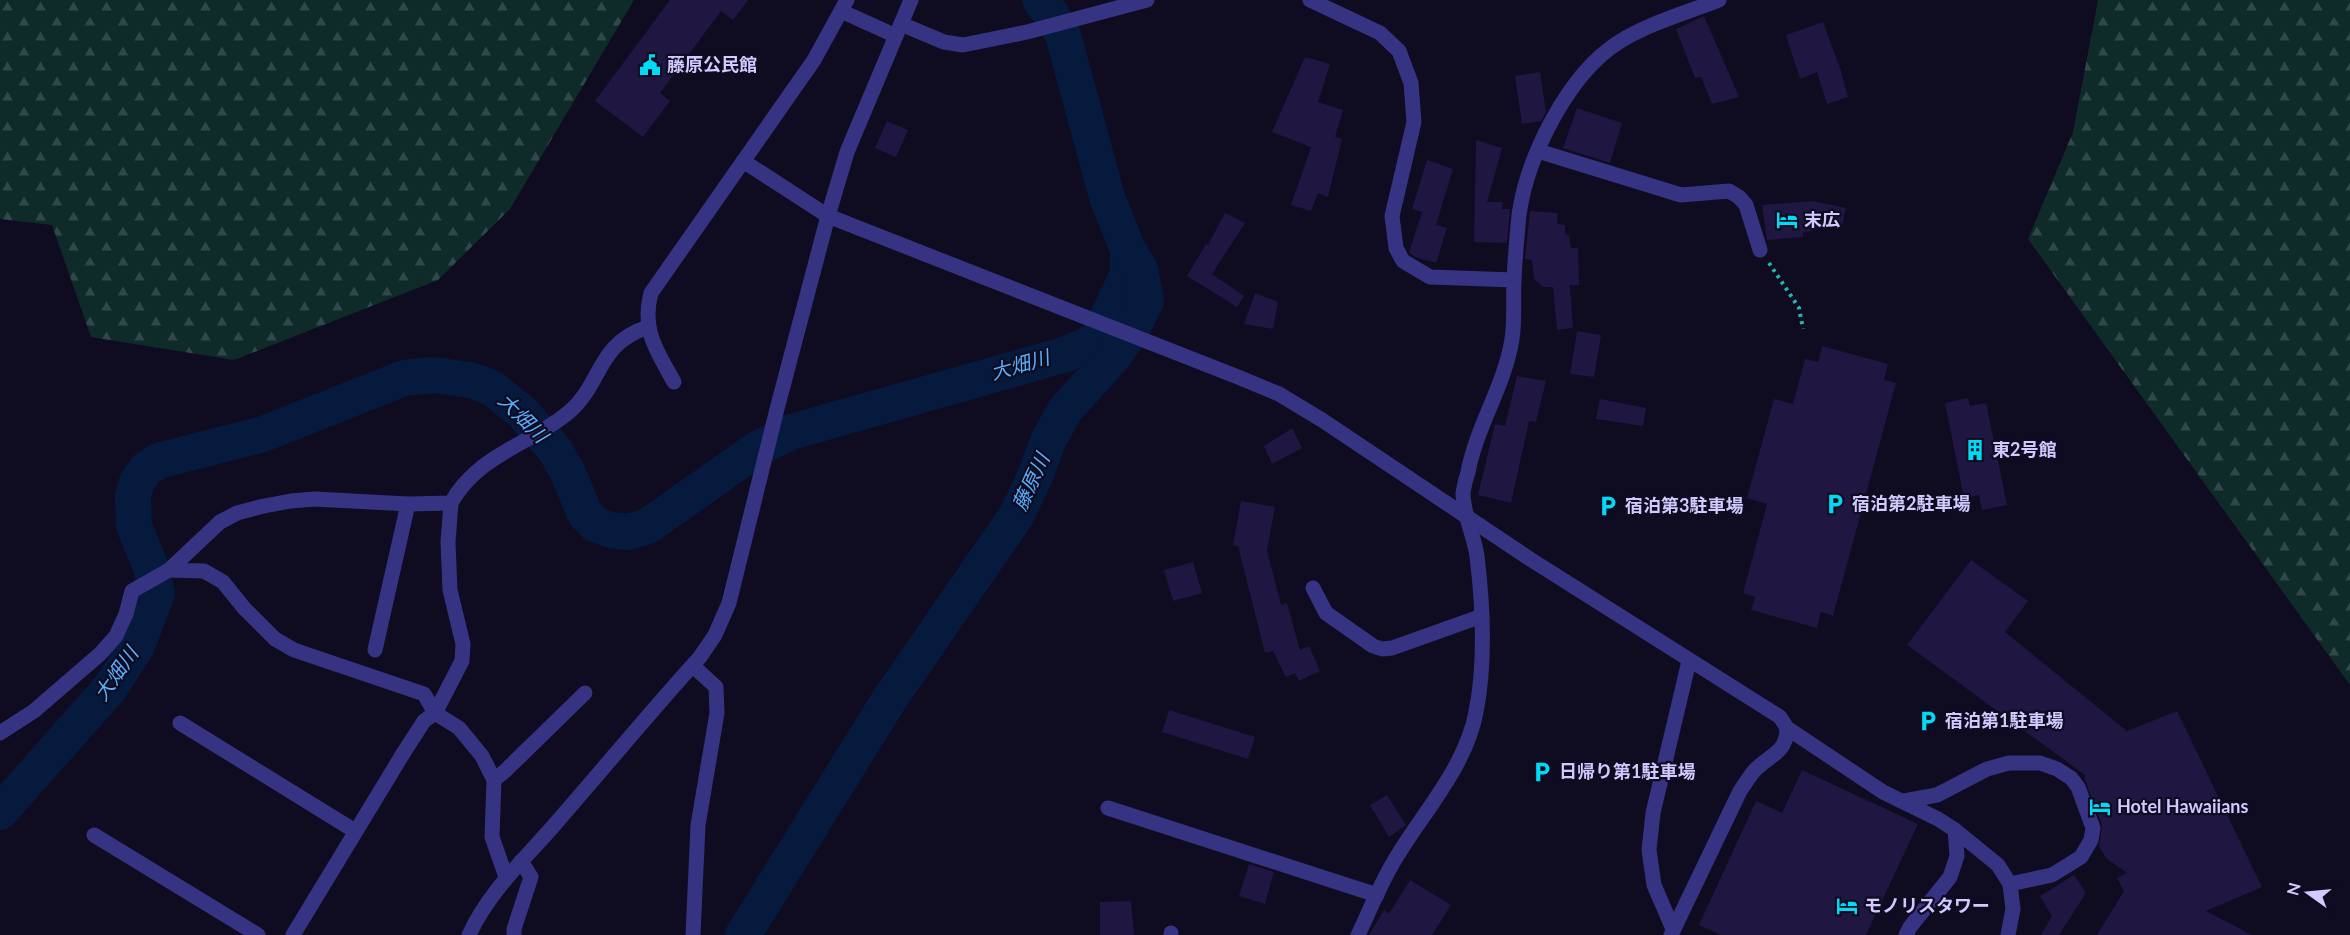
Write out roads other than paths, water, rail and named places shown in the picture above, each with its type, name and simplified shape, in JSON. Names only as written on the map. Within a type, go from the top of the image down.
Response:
[{"type":"street","points":[[470,935],[474,925],[506,877],[693,666],[715,635],[729,603],[777,409],[847,152],[911,0]]},
{"type":"street","points":[[674,382],[652,342],[648,327],[647,309],[651,293],[814,60],[844,5],[898,30],[963,45],[1027,32],[1147,0]]},
{"type":"street","points":[[1310,0],[1380,33],[1399,51],[1411,83],[1414,123],[1392,216],[1396,248],[1403,261],[1430,277],[1514,280]]},
{"type":"street","points":[[1358,935],[1396,857],[1431,807],[1470,735],[1479,693],[1482,616],[1476,554],[1463,493],[1476,438],[1503,375],[1512,338],[1519,213],[1529,171],[1563,104],[1599,56],[1621,40],[1719,0]]},
{"type":"street","points":[[1538,151],[1681,195],[1729,191],[1746,205],[1760,250]]},
{"type":"street","points":[[743,161],[828,216],[1279,394],[1322,420],[1689,661],[1780,717],[1787,728],[1883,792],[1904,801],[1955,830],[1998,865],[2010,884],[2013,909],[2008,935]]},
{"type":"street","points":[[293,935],[424,721],[435,713],[462,661],[463,644],[450,590],[448,542],[451,503],[459,488],[475,472],[508,448],[570,411],[584,395],[600,366],[619,341],[633,332],[648,327]]},
{"type":"street","points":[[0,733],[34,711],[99,654],[116,636],[126,615],[132,591],[166,572],[220,522],[237,513],[291,501],[315,499],[408,504],[451,503]]},
{"type":"street","points":[[375,650],[408,504]]},
{"type":"street","points":[[166,572],[204,571],[224,582],[244,608],[275,639],[324,662],[424,694],[435,713],[459,728],[465,735],[482,756],[494,780],[492,837],[506,877]]},
{"type":"street","points":[[1313,588],[1326,613],[1373,646],[1382,649],[1392,648],[1482,616]]},
{"type":"street","points":[[1672,932],[1654,885],[1649,850],[1653,813],[1689,661]]},
{"type":"street","points":[[693,666],[717,687],[717,713],[698,825],[693,935]]},
{"type":"street","points":[[494,780],[585,693]]},
{"type":"street","points":[[180,723],[355,831]]},
{"type":"street","points":[[1672,932],[1740,791],[1756,770],[1777,753],[1787,740],[1787,728]]},
{"type":"street","points":[[1904,801],[1937,795],[1987,769],[2009,763],[2040,763],[2057,769],[2071,778],[2078,787],[2093,828],[2091,840],[2081,857],[2052,874],[2010,884]]},
{"type":"street","points":[[1108,808],[1377,895]]},
{"type":"street","points":[[1906,935],[1950,878],[1957,856],[1955,830]]},
{"type":"street","points":[[94,835],[258,935]]},
{"type":"street","points":[[514,935],[531,878],[521,861]]},
{"type":"waterway","name":"藤原川","points":[[743,935],[889,700],[1016,516],[1036,474],[1048,441],[1065,410],[1114,356],[1132,329],[1146,301],[1140,269],[1128,250],[1107,197],[1063,35],[1040,0]]},
{"type":"waterway","name":"大畑川","points":[[0,812],[110,688],[136,648],[157,594],[151,568],[134,526],[133,496],[137,482],[146,469],[158,461],[263,434],[404,378],[433,375],[470,380],[492,388],[522,412],[555,450],[568,473],[585,514],[596,525],[628,532],[648,526],[757,449],[791,432],[1067,354],[1104,337],[1107,318],[1128,274],[1128,250]]},
{"type":"place","name":"藤原公民館","points":[[650,65]]},
{"type":"place","name":"末広","points":[[1787,220]]},
{"type":"place","name":"東2号館","points":[[1975,450]]},
{"type":"place","name":"宿泊第2駐車場","points":[[1835,504]]},
{"type":"place","name":"宿泊第3駐車場","points":[[1608,506]]},
{"type":"place","name":"宿泊第1駐車場","points":[[1928,721]]},
{"type":"place","name":"日帰り第1駐車場","points":[[1542,772]]},
{"type":"place","name":"Hotel Hawaiians","points":[[2100,807]]},
{"type":"place","name":"モノリスタワー","points":[[1847,906]]}]
